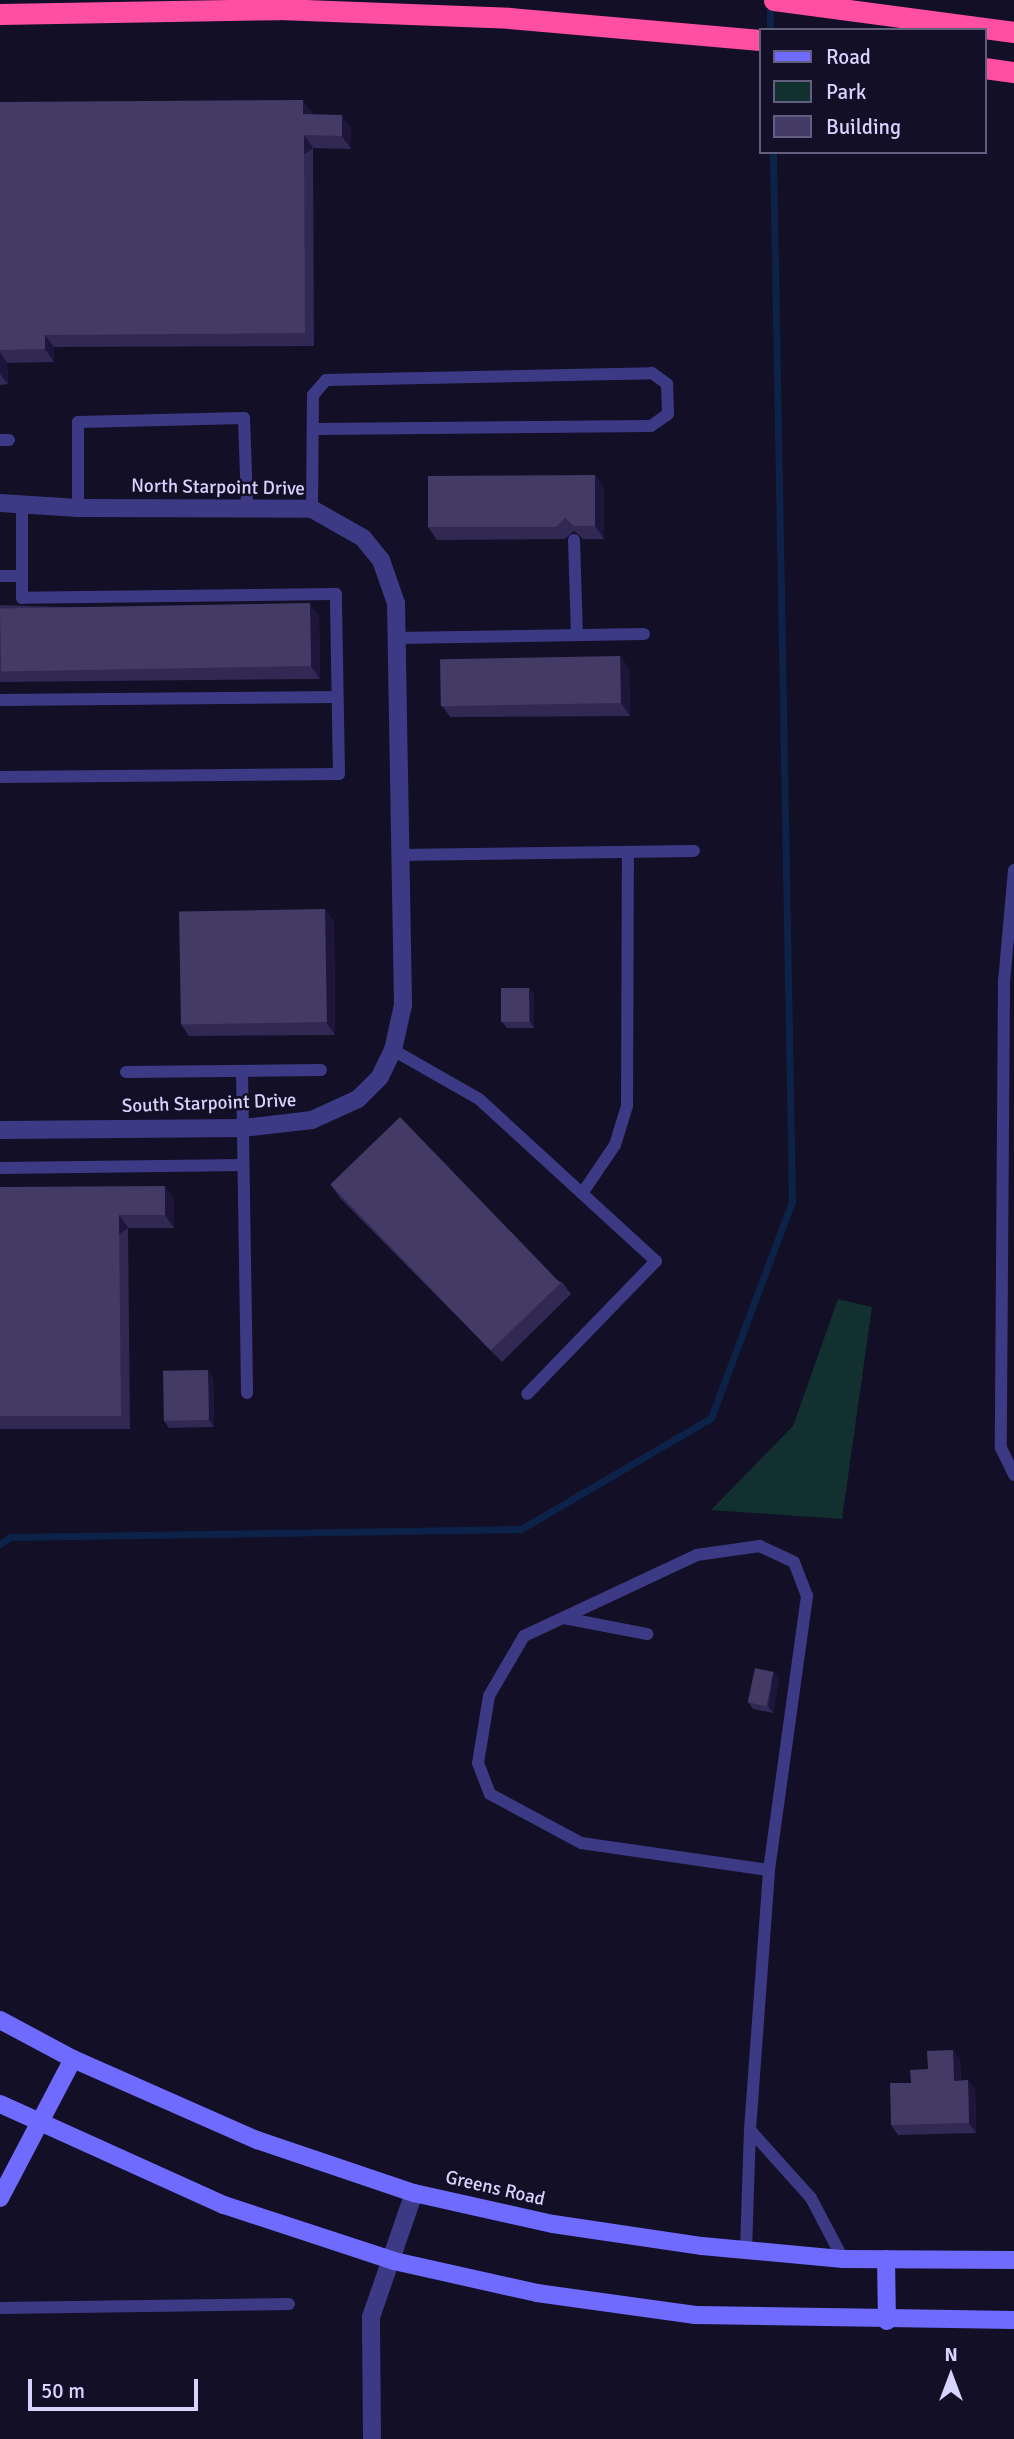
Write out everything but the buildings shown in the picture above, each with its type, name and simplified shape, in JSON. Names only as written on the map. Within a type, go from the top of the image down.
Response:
[{"type":"highway","points":[[774,0],[1014,32]]},
{"type":"highway","points":[[0,14],[279,9],[509,18],[758,40]]},
{"type":"highway","points":[[986,68],[1014,72]]},
{"type":"main road","name":"Greens Road","points":[[0,2020],[73,2059],[257,2140],[414,2193],[553,2224],[747,2250],[844,2259],[1014,2260]]},
{"type":"main road","points":[[0,2198],[73,2059]]},
{"type":"main road","points":[[0,2104],[224,2205],[394,2261],[537,2293],[695,2315],[1014,2320]]},
{"type":"main road","points":[[887,2259],[887,2320]]},
{"type":"street","name":"North Starpoint Drive","points":[[0,503],[78,508],[247,506],[312,509],[363,538],[381,560],[396,603],[398,804]]},
{"type":"street","name":"South Starpoint Drive","points":[[0,1130],[243,1128],[312,1120],[339,1110],[358,1099],[380,1077],[394,1050],[403,1004],[398,804]]},
{"type":"street","points":[[372,2439],[372,2317],[394,2261],[414,2193]]},
{"type":"lane","points":[[312,509],[313,395],[326,380],[652,373],[667,384],[668,414],[652,426],[314,429]]},
{"type":"lane","points":[[78,508],[78,422],[244,418],[247,506]]},
{"type":"lane","points":[[0,777],[339,774],[336,594],[22,598],[22,505]]},
{"type":"lane","points":[[574,540],[577,635]]},
{"type":"lane","points":[[0,576],[22,576]]},
{"type":"lane","points":[[396,638],[644,634]]},
{"type":"lane","points":[[0,700],[337,696]]},
{"type":"lane","points":[[399,855],[694,851]]},
{"type":"lane","points":[[583,1192],[615,1145],[627,1107],[631,1077],[628,852]]},
{"type":"lane","points":[[1014,870],[1004,981],[1001,1448],[1014,1475]]},
{"type":"lane","points":[[394,1050],[479,1099],[656,1261],[527,1394]]},
{"type":"lane","points":[[126,1072],[321,1070]]},
{"type":"lane","points":[[242,1071],[247,1392]]},
{"type":"lane","points":[[0,1168],[243,1165]]},
{"type":"lane","points":[[747,2250],[750,2130],[769,1870],[807,1596],[794,1562],[760,1546],[696,1555],[524,1636],[489,1696],[478,1763],[490,1794],[580,1843],[769,1870]]},
{"type":"lane","points":[[564,1618],[647,1634]]},
{"type":"lane","points":[[750,2130],[811,2198],[844,2259]]},
{"type":"lane","points":[[0,2308],[289,2304]]},
{"type":"green space","points":[[838,1299],[872,1307],[842,1519],[711,1510],[793,1426]]},
{"type":"waterway","points":[[770,1],[770,28]]},
{"type":"waterway","points":[[0,1544],[10,1537],[521,1529],[711,1418],[792,1201],[773,154]]}]
